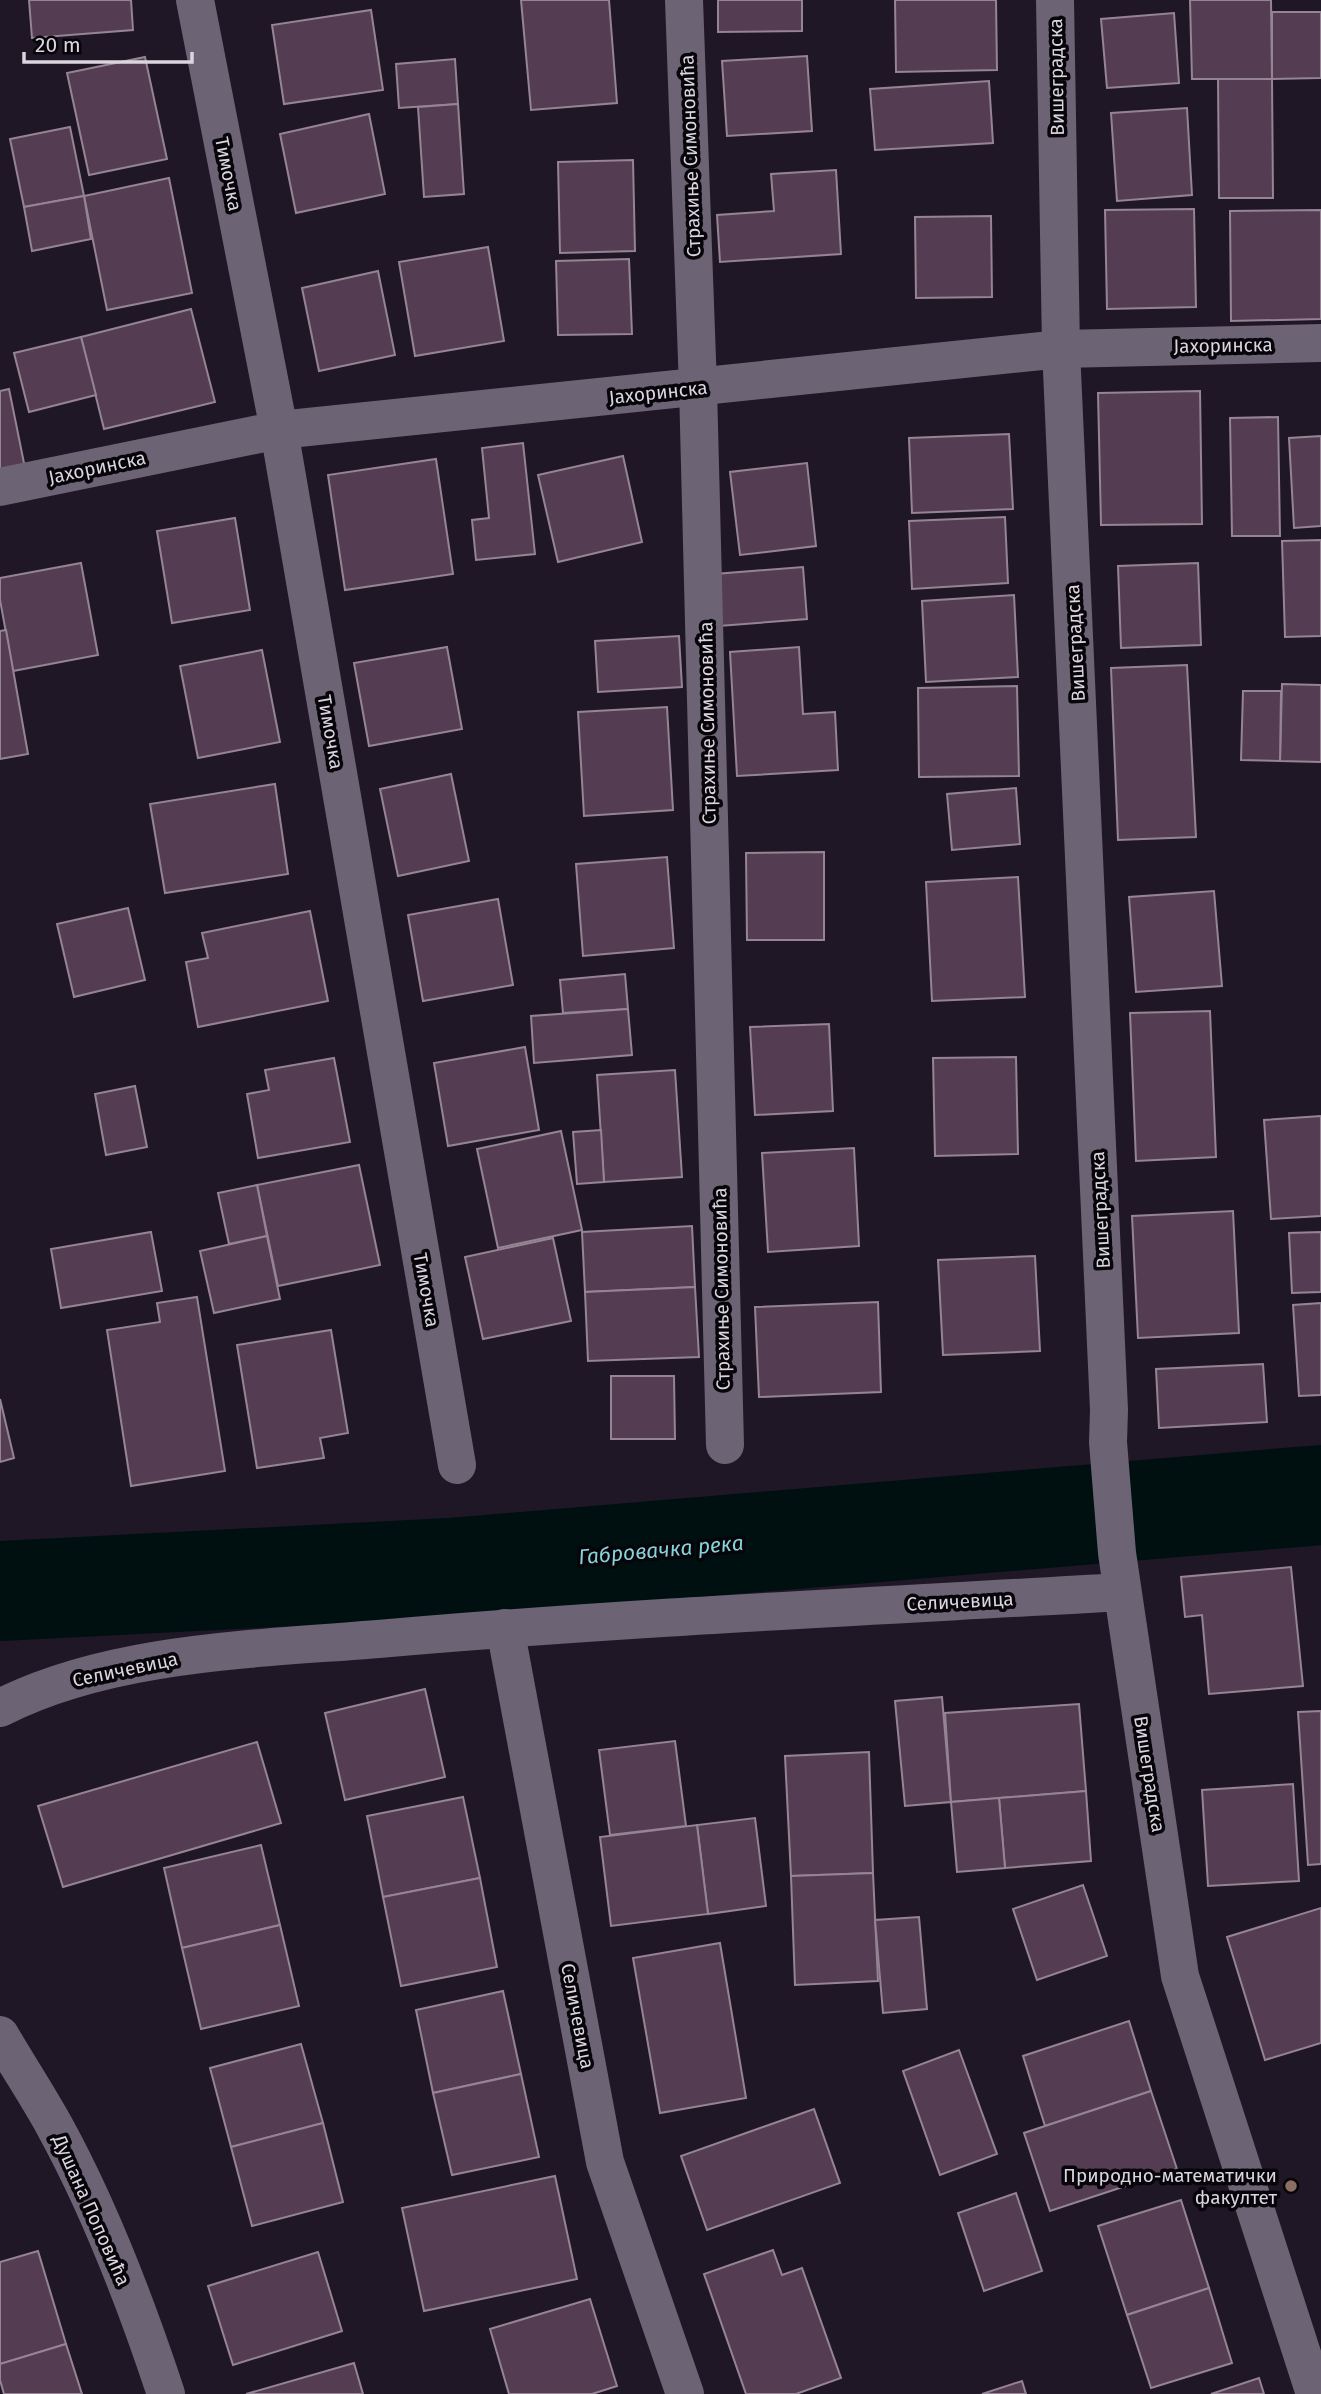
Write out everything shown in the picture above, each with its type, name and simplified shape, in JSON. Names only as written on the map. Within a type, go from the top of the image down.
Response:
[{"type":"street","name":"Тимочка","points":[[195,0],[279,430],[457,1465]]},
{"type":"street","name":"Страхиње Симоновића","points":[[684,0],[698,387],[725,1445]]},
{"type":"street","name":"Вишеградска","points":[[1055,0],[1061,349],[1108,1442],[1117,1553],[1180,1976],[1315,2394]]},
{"type":"street","name":"Јахоринска","points":[[0,487],[279,430],[1061,349],[1321,343]]},
{"type":"street","name":"Селичевица","points":[[0,1708],[71,1679],[175,1658],[505,1628],[1122,1592]]},
{"type":"street","name":"Селичевица","points":[[505,1628],[605,2162],[685,2394]]},
{"type":"street","name":"Душана Поповића","points":[[0,2035],[55,2127],[93,2204],[166,2394]]},
{"type":"building","points":[[29,0],[131,0],[133,30],[32,38]]},
{"type":"building","points":[[521,0],[609,0],[617,103],[531,110]]},
{"type":"building","points":[[718,0],[802,0],[802,31],[718,32]]},
{"type":"building","points":[[895,0],[996,0],[997,70],[896,72]]},
{"type":"building","points":[[1190,0],[1271,0],[1272,79],[1192,79]]},
{"type":"building","points":[[371,10],[383,90],[284,104],[272,25]]},
{"type":"building","points":[[1272,12],[1321,12],[1321,78],[1272,79]]},
{"type":"building","points":[[1174,13],[1179,83],[1107,88],[1101,19]]},
{"type":"building","points":[[807,56],[812,131],[727,136],[722,61]]},
{"type":"building","points":[[145,57],[167,159],[89,175],[67,73]]},
{"type":"building","points":[[455,59],[458,104],[399,108],[396,64]]},
{"type":"building","points":[[1218,79],[1272,79],[1273,198],[1219,198]]},
{"type":"building","points":[[989,81],[993,143],[875,150],[870,89]]},
{"type":"building","points":[[458,104],[464,194],[424,197],[418,107]]},
{"type":"building","points":[[1187,108],[1192,195],[1117,201],[1111,113]]},
{"type":"building","points":[[369,114],[385,194],[296,213],[280,134]]},
{"type":"building","points":[[70,127],[84,196],[24,207],[10,139]]},
{"type":"building","points":[[633,160],[635,251],[560,253],[558,162]]},
{"type":"building","points":[[836,170],[841,254],[720,262],[717,215],[774,211],[771,174]]},
{"type":"building","points":[[169,178],[192,293],[107,310],[84,196]]},
{"type":"building","points":[[84,196],[91,239],[32,251],[24,207]]},
{"type":"building","points":[[1194,209],[1196,307],[1107,309],[1105,210]]},
{"type":"building","points":[[1321,210],[1321,319],[1231,321],[1230,211]]},
{"type":"building","points":[[991,216],[992,297],[916,298],[915,217]]},
{"type":"building","points":[[488,247],[504,341],[415,356],[399,262]]},
{"type":"building","points":[[629,259],[632,334],[558,335],[556,261]]},
{"type":"building","points":[[378,271],[395,355],[319,371],[302,288]]},
{"type":"building","points":[[191,309],[215,402],[104,429],[81,337]]},
{"type":"building","points":[[81,337],[96,395],[29,412],[14,353]]},
{"type":"building","points":[[9,389],[25,468],[0,473],[0,391]]},
{"type":"building","points":[[1200,391],[1202,524],[1101,525],[1098,393]]},
{"type":"building","points":[[1278,417],[1280,536],[1232,536],[1230,418]]},
{"type":"building","points":[[1009,434],[1013,509],[912,513],[909,438]]},
{"type":"building","points":[[1321,436],[1321,526],[1294,528],[1289,438]]},
{"type":"building","points":[[523,443],[535,554],[476,560],[472,520],[489,518],[482,448]]},
{"type":"building","points":[[623,456],[642,542],[558,562],[538,475]]},
{"type":"building","points":[[436,459],[453,574],[345,590],[328,475]]},
{"type":"building","points":[[807,463],[816,546],[740,555],[730,472]]},
{"type":"building","points":[[1005,517],[1008,583],[912,589],[909,521]]},
{"type":"building","points":[[235,518],[250,610],[172,623],[157,531]]},
{"type":"building","points":[[1321,540],[1321,636],[1285,637],[1282,541]]},
{"type":"building","points":[[81,563],[98,655],[13,671],[0,600],[0,578]]},
{"type":"building","points":[[1198,563],[1201,645],[1121,648],[1118,566]]},
{"type":"building","points":[[803,567],[807,619],[719,626],[715,574]]},
{"type":"building","points":[[1014,595],[1018,677],[926,682],[922,601]]},
{"type":"building","points":[[6,630],[28,754],[0,759],[0,631]]},
{"type":"building","points":[[679,636],[682,687],[598,692],[595,641]]},
{"type":"building","points":[[447,647],[462,729],[369,746],[354,663]]},
{"type":"building","points":[[799,647],[803,714],[835,712],[838,770],[737,776],[730,652]]},
{"type":"building","points":[[262,650],[280,742],[198,758],[180,666]]},
{"type":"building","points":[[1187,665],[1196,837],[1118,840],[1111,668]]},
{"type":"building","points":[[1282,684],[1321,685],[1321,762],[1280,761]]},
{"type":"building","points":[[1017,686],[1019,776],[919,777],[918,688]]},
{"type":"building","points":[[1243,691],[1281,691],[1280,761],[1241,760]]},
{"type":"building","points":[[667,707],[673,810],[584,816],[578,712]]},
{"type":"building","points":[[451,774],[469,861],[398,876],[380,789]]},
{"type":"building","points":[[275,784],[288,874],[165,893],[150,804]]},
{"type":"building","points":[[1016,788],[1020,844],[952,850],[947,794]]},
{"type":"building","points":[[824,852],[824,940],[747,940],[746,853]]},
{"type":"building","points":[[667,857],[674,948],[583,956],[576,864]]},
{"type":"building","points":[[1018,877],[1025,997],[932,1001],[926,882]]},
{"type":"building","points":[[1214,891],[1222,986],[1136,992],[1129,897]]},
{"type":"building","points":[[498,899],[513,985],[423,1001],[408,915]]},
{"type":"building","points":[[128,908],[145,980],[74,997],[57,924]]},
{"type":"building","points":[[310,911],[328,1001],[198,1027],[186,962],[208,958],[202,933]]},
{"type":"building","points":[[625,974],[628,1009],[563,1013],[560,980]]},
{"type":"building","points":[[628,1009],[632,1055],[534,1063],[531,1016]]},
{"type":"building","points":[[1210,1011],[1216,1157],[1136,1161],[1130,1013]]},
{"type":"building","points":[[829,1024],[833,1111],[755,1115],[750,1027]]},
{"type":"building","points":[[525,1047],[539,1130],[448,1146],[434,1063]]},
{"type":"building","points":[[1016,1057],[1018,1154],[935,1156],[933,1058]]},
{"type":"building","points":[[334,1058],[350,1142],[258,1158],[247,1094],[269,1090],[265,1070]]},
{"type":"building","points":[[675,1070],[682,1177],[604,1182],[597,1075]]},
{"type":"building","points":[[135,1086],[147,1147],[106,1155],[95,1094]]},
{"type":"building","points":[[1321,1116],[1321,1216],[1271,1219],[1264,1120]]},
{"type":"building","points":[[601,1130],[604,1182],[577,1184],[573,1132]]},
{"type":"building","points":[[561,1131],[582,1230],[498,1248],[477,1149]]},
{"type":"building","points":[[854,1148],[859,1246],[768,1252],[762,1153]]},
{"type":"building","points":[[359,1165],[380,1265],[278,1286],[257,1185]]},
{"type":"building","points":[[257,1185],[267,1236],[229,1244],[218,1193]]},
{"type":"building","points":[[1233,1211],[1239,1333],[1138,1338],[1132,1216]]},
{"type":"building","points":[[692,1226],[695,1287],[585,1292],[582,1232]]},
{"type":"building","points":[[151,1232],[162,1291],[61,1308],[51,1249]]},
{"type":"building","points":[[1321,1232],[1321,1292],[1292,1293],[1289,1233]]},
{"type":"building","points":[[267,1236],[280,1299],[214,1313],[200,1251]]},
{"type":"building","points":[[553,1238],[571,1321],[483,1339],[465,1257]]},
{"type":"building","points":[[1035,1256],[1040,1351],[943,1355],[938,1260]]},
{"type":"building","points":[[695,1287],[699,1357],[588,1361],[585,1292]]},
{"type":"building","points":[[197,1297],[225,1471],[131,1486],[107,1330],[160,1322],[157,1303]]},
{"type":"building","points":[[878,1302],[881,1392],[759,1397],[755,1307]]},
{"type":"building","points":[[1321,1303],[1321,1395],[1299,1396],[1293,1305]]},
{"type":"building","points":[[331,1330],[348,1433],[320,1438],[324,1458],[257,1468],[237,1345]]},
{"type":"building","points":[[1263,1364],[1267,1422],[1159,1428],[1156,1369]]},
{"type":"building","points":[[611,1376],[674,1376],[675,1439],[611,1439]]},
{"type":"building","points":[[0,1399],[14,1458],[0,1462]]},
{"type":"building","points":[[1291,1567],[1303,1686],[1209,1694],[1202,1615],[1185,1617],[1181,1577]]},
{"type":"building","points":[[425,1689],[445,1777],[345,1800],[325,1713]]},
{"type":"building","points":[[942,1697],[951,1802],[905,1806],[895,1701]]},
{"type":"building","points":[[1079,1704],[1086,1791],[951,1802],[945,1713]]},
{"type":"building","points":[[1321,1711],[1321,1864],[1308,1865],[1298,1712]]},
{"type":"building","points":[[675,1741],[686,1826],[610,1835],[599,1750]]},
{"type":"building","points":[[257,1742],[281,1823],[63,1887],[38,1806]]},
{"type":"building","points":[[869,1752],[873,1873],[791,1876],[785,1756]]},
{"type":"building","points":[[1293,1784],[1299,1881],[1208,1886],[1202,1790]]},
{"type":"building","points":[[1086,1791],[1091,1861],[1005,1868],[999,1798]]},
{"type":"building","points":[[463,1797],[480,1878],[383,1897],[367,1816]]},
{"type":"building","points":[[999,1798],[1005,1868],[957,1872],[951,1802]]},
{"type":"building","points":[[755,1818],[766,1906],[708,1914],[697,1825]]},
{"type":"building","points":[[697,1825],[708,1914],[611,1926],[600,1837]]},
{"type":"building","points":[[261,1845],[280,1925],[182,1948],[164,1868]]},
{"type":"building","points":[[873,1873],[878,1981],[795,1985],[791,1876]]},
{"type":"building","points":[[480,1878],[497,1967],[401,1986],[383,1897]]},
{"type":"building","points":[[1083,1885],[1107,1956],[1037,1980],[1013,1909]]},
{"type":"building","points":[[1321,1908],[1321,2043],[1265,2060],[1227,1937]]},
{"type":"building","points":[[919,1917],[927,2009],[883,2013],[875,1920]]},
{"type":"building","points":[[280,1925],[299,2006],[201,2029],[182,1948]]},
{"type":"building","points":[[720,1943],[746,2098],[660,2113],[633,1958]]},
{"type":"building","points":[[503,1991],[521,2074],[433,2093],[416,2010]]},
{"type":"building","points":[[1129,2021],[1151,2091],[1045,2126],[1023,2056]]},
{"type":"building","points":[[301,2044],[323,2123],[231,2147],[210,2068]]},
{"type":"building","points":[[959,2050],[997,2154],[940,2175],[903,2071]]},
{"type":"building","points":[[521,2074],[539,2157],[452,2175],[433,2093]]},
{"type":"building","points":[[1151,2091],[1177,2169],[1050,2211],[1024,2133]]},
{"type":"building","points":[[814,2109],[840,2183],[707,2230],[681,2156]]},
{"type":"building","points":[[323,2123],[343,2202],[252,2226],[231,2147]]},
{"type":"building","points":[[555,2176],[577,2279],[424,2311],[402,2208]]},
{"type":"building","points":[[1016,2193],[1042,2271],[984,2291],[958,2213]]},
{"type":"building","points":[[1181,2200],[1209,2288],[1127,2315],[1098,2226]]},
{"type":"building","points":[[773,2250],[782,2275],[802,2268],[841,2378],[796,2394],[746,2394],[704,2274]]},
{"type":"building","points":[[38,2251],[66,2344],[0,2364],[0,2262]]},
{"type":"building","points":[[318,2252],[342,2331],[233,2365],[208,2286]]},
{"type":"building","points":[[1209,2288],[1232,2363],[1151,2388],[1127,2315]]},
{"type":"building","points":[[590,2299],[617,2386],[592,2394],[509,2394],[490,2329]]},
{"type":"building","points":[[66,2344],[82,2394],[4,2394],[0,2380],[0,2364]]},
{"type":"building","points":[[354,2363],[363,2394],[246,2394]]},
{"type":"building","points":[[1259,2378],[1264,2394],[1211,2394]]},
{"type":"building","points":[[1022,2381],[1026,2394],[982,2394]]},
{"type":"waterway","name":"Габровачка река","points":[[0,1591],[450,1568],[1321,1495]]},
{"type":"place","name":"Природно-математички факултет","points":[[1291,2186]]}]
